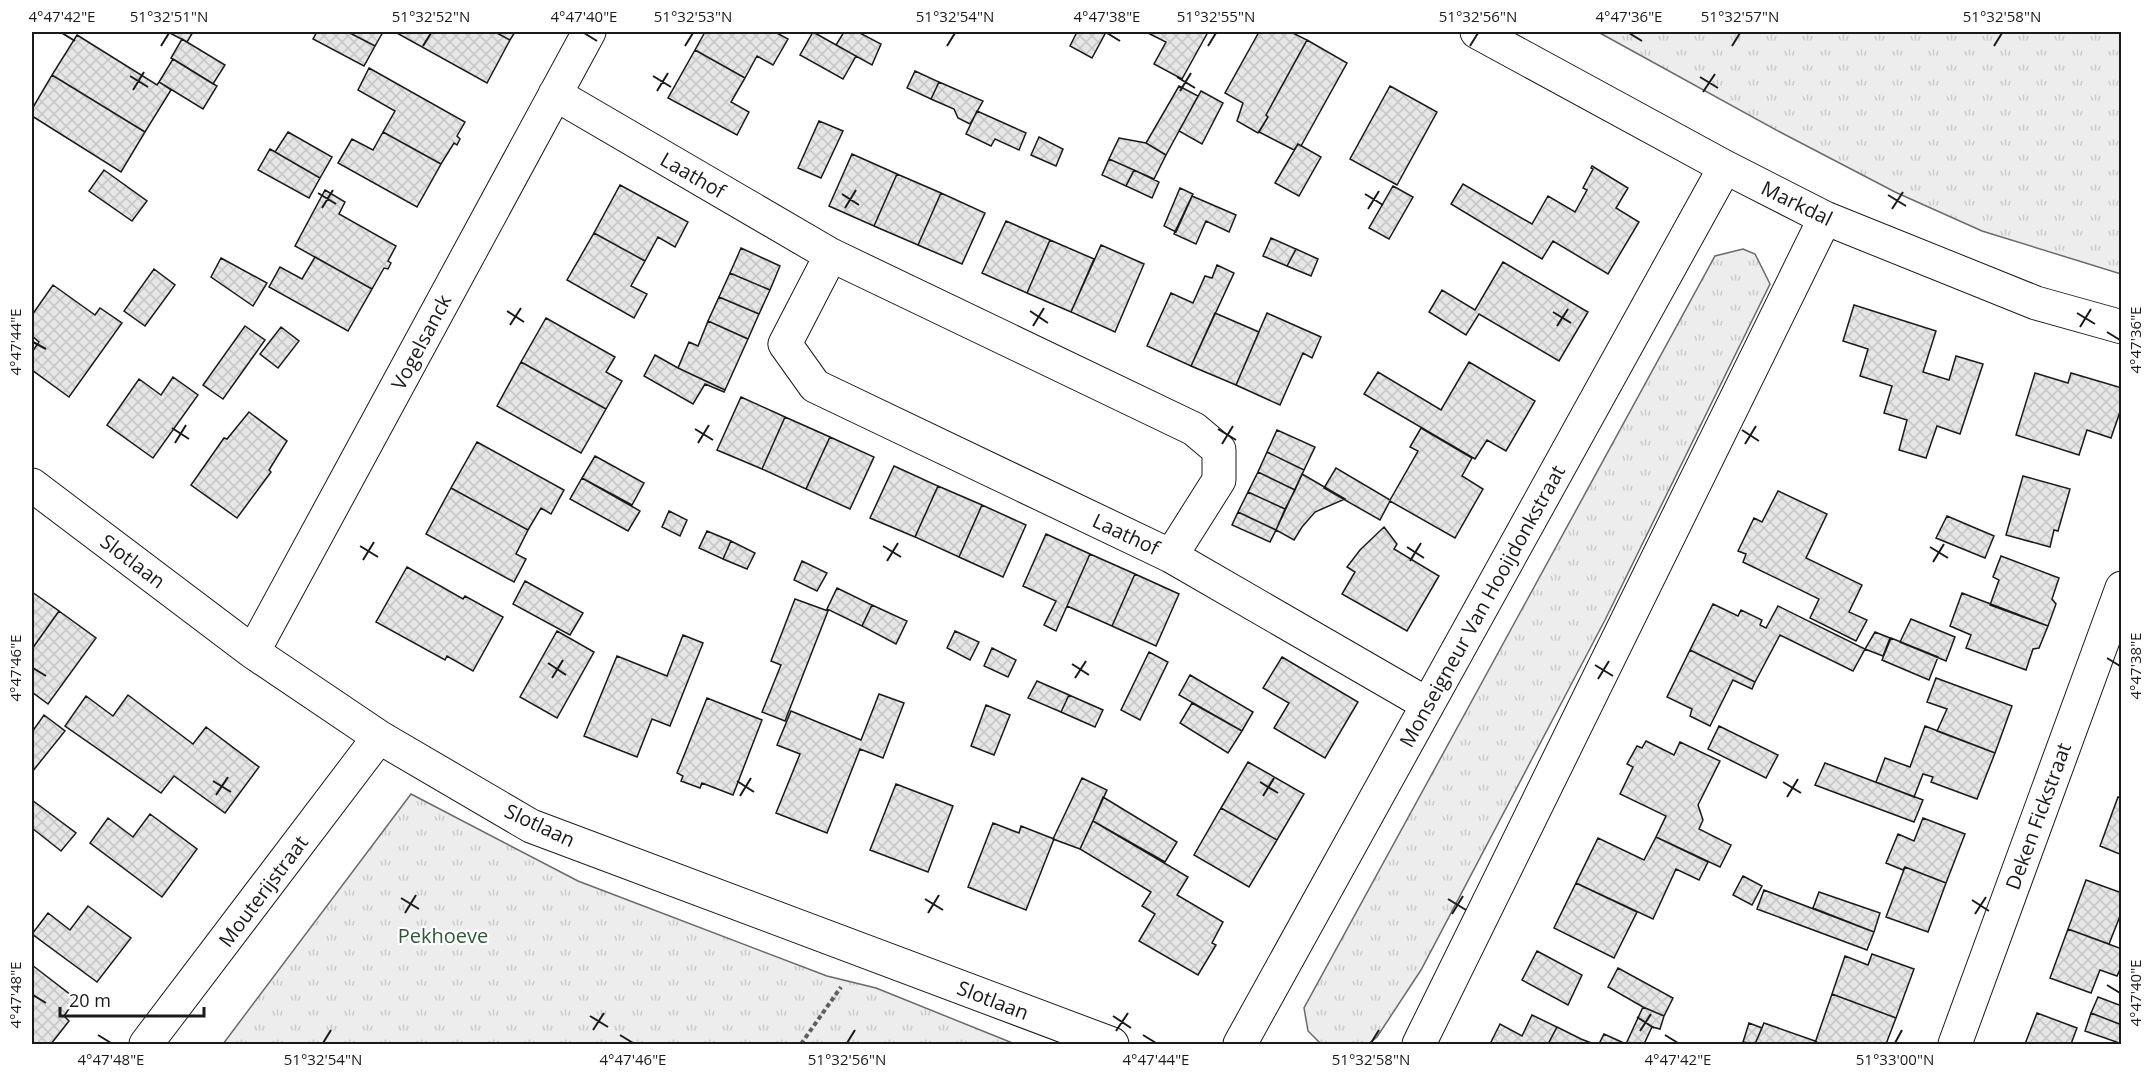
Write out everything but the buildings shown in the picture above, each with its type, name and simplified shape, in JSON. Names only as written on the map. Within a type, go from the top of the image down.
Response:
[{"type":"street","name":"Vogelsanck","points":[[253,652],[589,32]]},
{"type":"street","name":"Markdal","points":[[1477,32],[1511,40],[1725,167],[1826,218],[2036,303],[2121,327]]},
{"type":"street","name":"Laathof","points":[[555,94],[831,255],[1194,429],[1219,450],[1219,480],[1171,556],[815,386],[785,344],[831,255]]},
{"type":"street","name":"Monseigneur Van Hooijdonkstraat","points":[[1240,1044],[1725,167]]},
{"type":"street","points":[[1419,1044],[1826,218]]},
{"type":"street","name":"Slotlaan","points":[[32,485],[253,652],[380,737],[531,826],[1112,1044]]},
{"type":"street","points":[[1171,556],[1428,704]]},
{"type":"street","name":"Deken Fickstraat","points":[[1955,1044],[2121,588]]},
{"type":"street","name":"Mouterijstraat","points":[[146,1044],[380,737]]},
{"type":"path","points":[[801,1044],[866,951]]},
{"type":"green space","points":[[1598,32],[2121,32],[2121,274],[1982,231],[1895,192]]},
{"type":"green space","points":[[1743,249],[1755,254],[1770,284],[1605,620],[1421,970],[1377,1037],[1368,1044],[1321,1044],[1308,1031],[1304,1008],[1715,256]]},
{"type":"green space","name":"Pekhoeve","points":[[411,794],[578,881],[827,976],[876,988],[1015,1044],[223,1044]]}]
